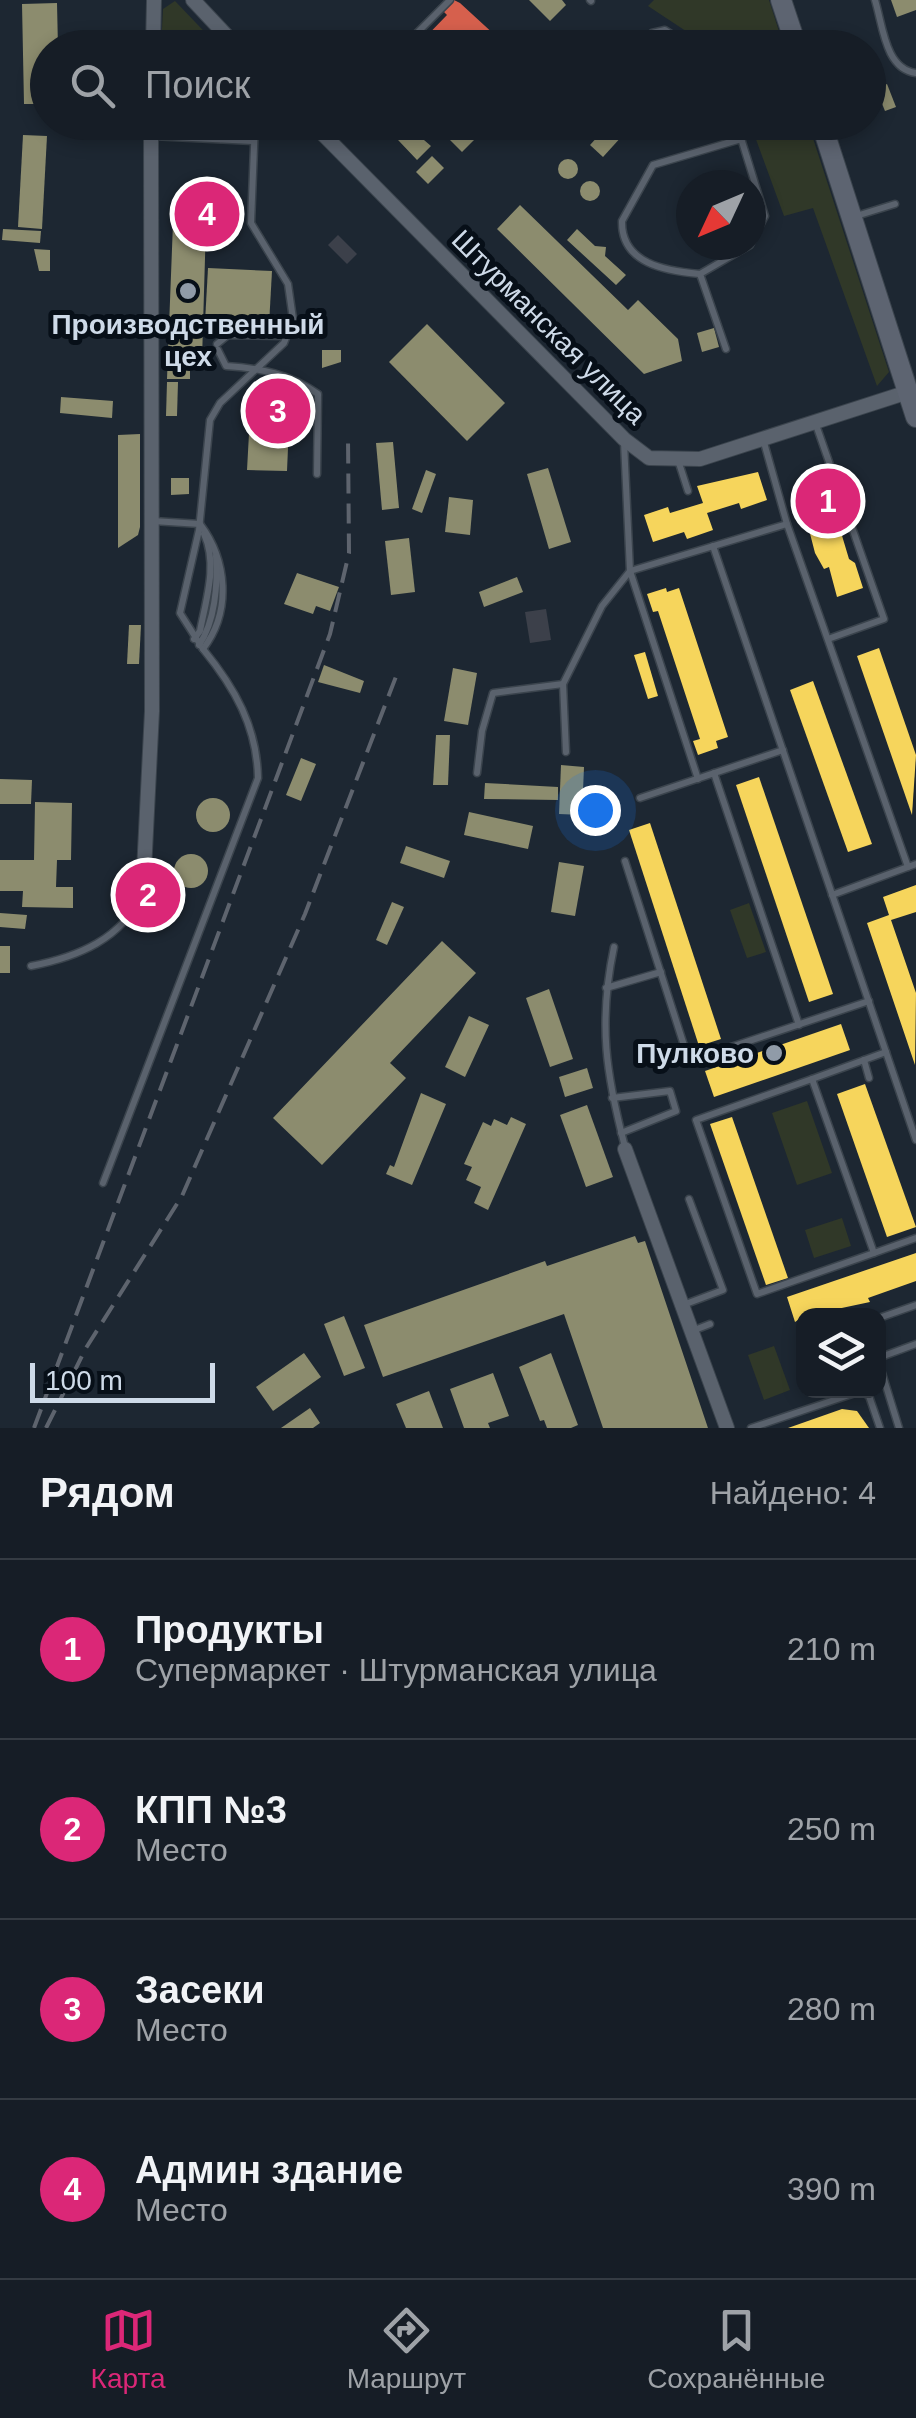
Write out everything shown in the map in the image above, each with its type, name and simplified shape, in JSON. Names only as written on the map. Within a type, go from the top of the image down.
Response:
[{"type":"street","points":[[153,30],[154,0]]},
{"type":"street","points":[[193,0],[221,30]]},
{"type":"street","points":[[781,0],[790,30]]},
{"type":"street","points":[[143,891],[152,712],[151,140]]},
{"type":"street","name":"Штурманская улица","points":[[333,140],[624,439],[650,458],[700,458],[912,390]]},
{"type":"street","points":[[827,140],[912,390],[916,417]]},
{"type":"street","points":[[623,1141],[727,1428]]},
{"type":"lane","points":[[420,30],[450,0]]},
{"type":"lane","points":[[875,0],[884,30]]},
{"type":"lane","points":[[886,39],[892,60],[902,70],[916,73]]},
{"type":"lane","points":[[103,1183],[258,778],[254,738],[247,718],[180,613],[200,524],[210,420],[288,336],[293,320],[288,284],[251,223],[253,141],[222,140]]},
{"type":"lane","points":[[723,260],[700,274],[668,272],[646,263],[630,250],[622,221],[653,165],[738,140]]},
{"type":"lane","points":[[741,140],[750,170]]},
{"type":"lane","points":[[852,218],[895,204]]},
{"type":"lane","points":[[700,274],[726,349]]},
{"type":"lane","points":[[288,336],[228,335],[218,347],[226,366],[256,368],[302,382],[318,394],[318,474]]},
{"type":"lane","points":[[815,422],[884,619],[828,638]]},
{"type":"lane","points":[[624,439],[630,570],[698,779]]},
{"type":"lane","points":[[762,439],[787,524],[912,865],[832,894]]},
{"type":"lane","points":[[678,460],[688,490]]},
{"type":"lane","points":[[152,521],[200,524]]},
{"type":"lane","points":[[198,645],[214,636],[224,574],[216,546],[200,524]]},
{"type":"lane","points":[[198,645],[212,557],[200,524]]},
{"type":"lane","points":[[566,752],[564,684],[602,606],[630,570],[787,524]]},
{"type":"lane","points":[[713,546],[916,1140]]},
{"type":"lane","points":[[478,774],[482,731],[493,693],[564,684]]},
{"type":"lane","points":[[640,798],[783,750]]},
{"type":"lane","points":[[714,773],[799,1025]]},
{"type":"lane","points":[[625,861],[690,1061],[869,1001]]},
{"type":"lane","points":[[31,966],[75,957],[111,934],[135,910],[143,891]]},
{"type":"lane","points":[[612,1098],[670,1091],[676,1111],[623,1141],[606,1075],[606,988],[614,947]]},
{"type":"lane","points":[[606,988],[661,972]]},
{"type":"lane","points":[[886,1052],[696,1120],[757,1294],[916,1238]]},
{"type":"lane","points":[[864,1060],[869,1078]]},
{"type":"lane","points":[[812,1079],[874,1252]]},
{"type":"lane","points":[[682,1306],[723,1290],[689,1199]]},
{"type":"lane","points":[[886,1316],[916,1305]]},
{"type":"lane","points":[[691,1331],[710,1324]]},
{"type":"lane","points":[[886,1356],[916,1344]]},
{"type":"lane","points":[[886,1385],[899,1428]]},
{"type":"lane","points":[[751,1428],[862,1392],[870,1396],[880,1428]]},
{"type":"green space","points":[[654,0],[769,0],[779,30],[684,30],[648,6]]},
{"type":"green space","points":[[175,1],[203,30],[162,30],[163,9]]},
{"type":"green space","points":[[756,140],[814,140],[889,372],[877,386],[813,208],[784,216]]},
{"type":"green space","points":[[749,903],[766,952],[747,958],[730,910]]},
{"type":"green space","points":[[807,1101],[832,1173],[797,1185],[772,1113]]},
{"type":"green space","points":[[842,1218],[851,1246],[814,1258],[805,1230]]},
{"type":"green space","points":[[774,1346],[790,1390],[764,1400],[748,1355]]},
{"type":"building: Жильё","points":[[758,472],[767,500],[741,509],[739,503],[707,513],[713,530],[687,539],[684,532],[653,542],[644,515],[668,507],[670,513],[703,503],[697,486]]},
{"type":"building: Жильё","points":[[825,479],[849,559],[855,563],[863,588],[837,597],[829,567],[824,569],[815,553],[806,518],[812,516],[798,489]]},
{"type":"building: Жильё","points":[[666,588],[667,592],[679,588],[728,737],[716,741],[718,748],[698,755],[693,741],[700,739],[658,611],[653,612],[647,594]]},
{"type":"building: Жильё","points":[[879,648],[916,755],[912,815],[857,656]]},
{"type":"building: Жильё","points":[[645,652],[658,696],[648,699],[634,655]]},
{"type":"building: Жильё","points":[[813,681],[872,844],[848,852],[790,690]]},
{"type":"building: Жильё","points":[[759,777],[833,994],[809,1002],[736,785]]},
{"type":"building: Жильё","points":[[650,823],[721,1039],[699,1046],[629,830]]},
{"type":"building: Жильё","points":[[916,885],[916,912],[891,920],[916,993],[915,1065],[867,923],[889,915],[883,897]]},
{"type":"building: Жильё","points":[[841,1024],[850,1050],[714,1097],[705,1071]]},
{"type":"building: Жильё","points":[[865,1084],[916,1227],[887,1237],[837,1094]]},
{"type":"building: Жильё","points":[[732,1117],[788,1278],[766,1285],[710,1124]]},
{"type":"building: Жильё","points":[[916,1253],[916,1281],[868,1298],[870,1302],[842,1308],[796,1308],[795,1322],[787,1297]]},
{"type":"building: Жильё","points":[[842,1409],[857,1411],[869,1428],[788,1428]]},
{"type":"building: Торговля","points":[[454,0],[489,30],[432,30],[447,15],[443,11]]},
{"type":"building: Торговля","points":[[174,202],[242,204],[241,226],[173,223]]},
{"type":"building: Промзона","points":[[529,0],[562,0],[566,5],[550,21]]},
{"type":"building: Промзона","points":[[891,0],[916,0],[916,10],[897,17]]},
{"type":"building: Промзона","points":[[57,3],[58,30],[30,30],[30,104],[24,104],[22,4]]},
{"type":"building: Промзона","points":[[886,84],[896,107],[886,111]]},
{"type":"building: Промзона","points":[[23,135],[30,135],[30,140],[47,140],[42,229],[18,227]]},
{"type":"building: Промзона","points":[[398,140],[424,140],[431,146],[417,160]]},
{"type":"building: Промзона","points":[[450,140],[474,140],[462,152]]},
{"type":"building: Промзона","points":[[595,140],[618,140],[603,157],[590,145]]},
{"type":"building: Промзона","points":[[432,156],[444,168],[428,184],[416,172]]},
{"type":"building: Промзона","points":[[564,159],[572,159],[578,169],[572,179],[564,179],[558,173],[558,165]]},
{"type":"building: Промзона","points":[[590,181],[600,191],[590,201],[580,191]]},
{"type":"building: Промзона","points":[[520,205],[628,310],[638,300],[678,339],[682,361],[644,374],[497,229]]},
{"type":"building: Промзона","name":"Производственный цех","points":[[173,223],[206,224],[202,360],[190,359],[190,379],[167,379]]},
{"type":"building: Промзона","points":[[3,229],[41,231],[40,243],[2,240]]},
{"type":"building: Промзона","points":[[577,229],[595,246],[606,247],[605,256],[626,275],[616,285],[567,240]]},
{"type":"building: Промзона","points":[[34,249],[50,250],[50,271],[39,271]]},
{"type":"building: Промзона","points":[[208,268],[272,271],[269,325],[205,322]]},
{"type":"building: Промзона","points":[[427,324],[505,403],[467,441],[389,362]]},
{"type":"building: Промзона","points":[[714,328],[719,347],[702,352],[697,333]]},
{"type":"building: Промзона","points":[[322,350],[341,350],[341,362],[322,368]]},
{"type":"building: Промзона","points":[[167,382],[178,382],[177,416],[166,416]]},
{"type":"building: Промзона","points":[[61,397],[113,401],[112,418],[60,413]]},
{"type":"building: Промзона","points":[[251,397],[306,401],[304,425],[289,425],[287,471],[247,470]]},
{"type":"building: Промзона","points":[[140,434],[140,527],[138,535],[118,548],[118,435]]},
{"type":"building: Промзона","points":[[393,442],[399,508],[382,510],[376,443]]},
{"type":"building: Промзона","points":[[548,468],[571,542],[549,549],[527,474]]},
{"type":"building: Промзона","points":[[426,470],[436,474],[422,513],[412,509]]},
{"type":"building: Промзона","points":[[171,478],[189,478],[189,494],[171,495]]},
{"type":"building: Промзона","points":[[449,497],[473,500],[470,535],[445,532]]},
{"type":"building: Промзона","points":[[409,538],[415,592],[391,595],[385,541]]},
{"type":"building: Промзона","points":[[297,573],[339,587],[330,611],[316,606],[313,614],[284,604]]},
{"type":"building: Промзона","points":[[517,577],[523,592],[484,607],[479,592]]},
{"type":"building: Промзона","points":[[129,625],[141,625],[139,664],[127,664]]},
{"type":"building: Промзона","points":[[324,665],[364,681],[360,693],[318,682]]},
{"type":"building: Промзона","points":[[453,668],[477,673],[468,725],[444,721]]},
{"type":"building: Промзона","points":[[436,735],[450,735],[448,785],[433,785]]},
{"type":"building: Промзона","points":[[301,758],[316,764],[301,801],[286,795]]},
{"type":"building: Промзона","points":[[561,765],[584,767],[582,815],[559,814]]},
{"type":"building: Промзона","points":[[0,779],[32,780],[31,804],[0,804]]},
{"type":"building: Промзона","points":[[485,783],[558,787],[558,800],[484,799]]},
{"type":"building: Промзона","points":[[213,798],[225,803],[230,815],[225,827],[213,832],[201,827],[196,815],[201,803]]},
{"type":"building: Промзона","points":[[35,802],[72,803],[71,860],[57,860],[56,887],[73,887],[73,908],[22,907],[23,891],[0,891],[0,860],[34,860]]},
{"type":"building: Промзона","points":[[469,812],[533,826],[528,849],[464,835]]},
{"type":"building: Промзона","points":[[406,846],[450,861],[444,878],[400,863]]},
{"type":"building: Промзона","points":[[191,854],[203,859],[208,871],[203,883],[191,888],[179,883],[174,871],[179,859]]},
{"type":"building: Промзона","points":[[559,862],[584,866],[575,916],[551,912]]},
{"type":"building: Промзона","points":[[392,902],[404,907],[387,945],[376,940]]},
{"type":"building: Промзона","points":[[0,913],[27,915],[25,929],[0,927]]},
{"type":"building: Промзона","points":[[442,941],[476,973],[390,1063],[406,1078],[322,1165],[273,1118]]},
{"type":"building: Промзона","points":[[0,946],[10,946],[10,973],[0,973]]},
{"type":"building: Промзона","points":[[549,989],[573,1059],[550,1067],[526,998]]},
{"type":"building: Промзона","points":[[469,1016],[489,1025],[465,1077],[445,1067]]},
{"type":"building: Промзона","points":[[587,1068],[593,1088],[565,1097],[559,1077]]},
{"type":"building: Промзона","points":[[421,1093],[446,1104],[412,1185],[386,1174],[390,1165],[394,1167]]},
{"type":"building: Промзона","points":[[587,1105],[613,1177],[586,1187],[560,1115]]},
{"type":"building: Промзона","points":[[511,1117],[526,1124],[488,1210],[474,1203],[481,1187],[466,1180],[472,1167],[464,1164],[483,1122],[491,1126],[494,1119],[507,1125]]},
{"type":"building: Промзона","points":[[635,1236],[638,1243],[645,1241],[708,1428],[603,1428],[564,1314],[383,1377],[364,1325],[545,1261],[547,1266]]},
{"type":"building: Промзона","points":[[344,1316],[365,1368],[344,1376],[324,1324]]},
{"type":"building: Промзона","points":[[304,1353],[321,1377],[273,1411],[256,1387]]},
{"type":"building: Промзона","points":[[551,1353],[578,1425],[571,1428],[547,1428],[544,1420],[540,1421],[519,1367]]},
{"type":"building: Промзона","points":[[493,1373],[509,1416],[488,1423],[490,1428],[464,1428],[450,1389]]},
{"type":"building: Промзона","points":[[429,1391],[443,1428],[406,1428],[396,1404]]},
{"type":"building: Промзона","points":[[310,1408],[320,1423],[313,1428],[281,1428]]},
{"type":"building: Прочее","points":[[338,235],[357,254],[347,264],[328,245]]},
{"type":"building: Прочее","points":[[546,609],[551,640],[530,643],[525,612]]},
{"type":"railway","points":[[34,1428],[330,634],[349,553],[348,437]]},
{"type":"railway","points":[[46,1428],[86,1348],[182,1196],[305,914],[397,674]]},
{"type":"place","name":"Админ здание","points":[[207,214]]},
{"type":"place","name":"Производственный цех","points":[[188,291]]},
{"type":"place","name":"Засеки","points":[[278,411]]},
{"type":"place","name":"Продукты","points":[[828,501]]},
{"type":"place","name":"КПП №3","points":[[148,895]]},
{"type":"place","name":"Пулково","points":[[774,1053]]}]
